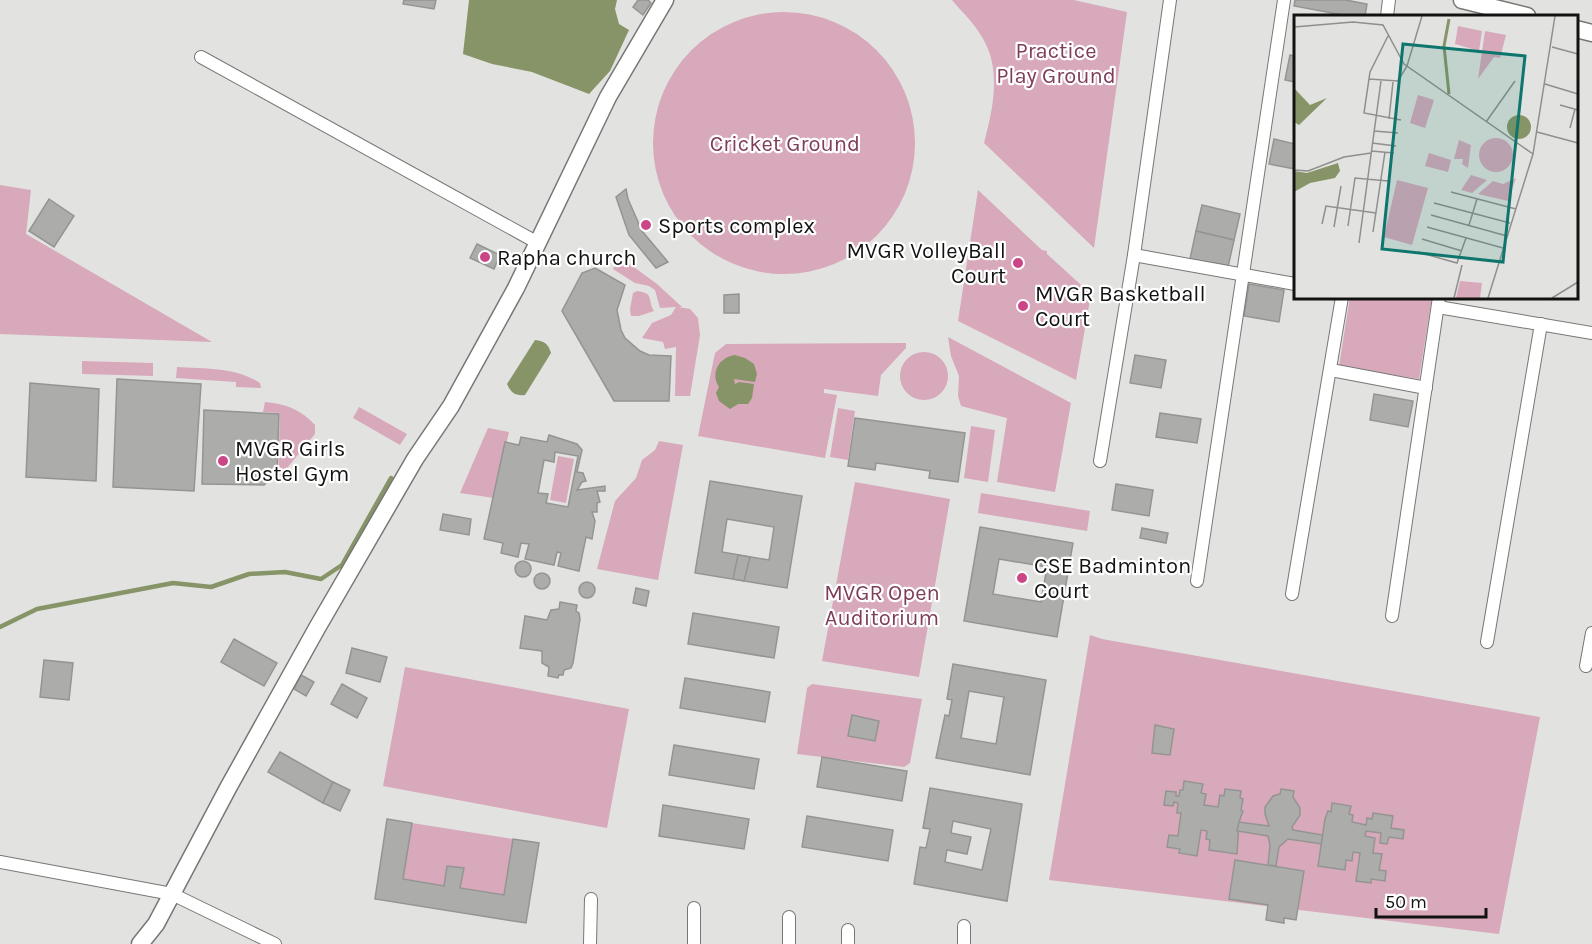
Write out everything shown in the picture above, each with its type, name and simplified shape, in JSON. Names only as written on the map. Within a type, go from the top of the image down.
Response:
[{"type":"street","points":[[140,944],[156,924],[317,628],[415,459],[451,406],[516,288],[608,97],[665,0]]},
{"type":"street","points":[[1100,461],[1134,255],[1170,0]]},
{"type":"street","points":[[1197,581],[1284,0]]},
{"type":"street","points":[[1387,15],[1389,0]]},
{"type":"street","points":[[1462,0],[1486,11],[1519,15]]},
{"type":"street","points":[[1577,29],[1592,33]]},
{"type":"street","points":[[201,57],[538,243]]},
{"type":"street","points":[[1134,255],[1294,284]]},
{"type":"street","points":[[1292,594],[1342,298]]},
{"type":"street","points":[[1392,616],[1439,302],[1592,333]]},
{"type":"street","points":[[1487,642],[1541,324]]},
{"type":"street","points":[[1331,370],[1426,388]]},
{"type":"street","points":[[1586,666],[1592,633]]},
{"type":"street","points":[[0,862],[172,894],[275,944]]},
{"type":"street","points":[[590,944],[591,898]]},
{"type":"street","points":[[694,909],[694,944]]},
{"type":"street","points":[[789,917],[789,944]]},
{"type":"street","points":[[964,926],[964,944]]},
{"type":"street","points":[[848,930],[848,944]]},
{"type":"green space","name":"Practice Play Ground","points":[[952,0],[1074,0],[1127,12],[1094,248],[984,143],[993,103],[992,62],[979,32]]},
{"type":"green space","name":"Cricket Ground","points":[[784,12],[809,15],[834,22],[857,34],[885,60],[905,93],[912,118],[915,143],[912,168],[905,193],[893,216],[867,244],[834,264],[809,271],[784,274],[759,271],[734,264],[711,252],[683,226],[663,193],[656,168],[653,143],[656,118],[663,93],[675,70],[701,42],[734,22],[759,15]]},
{"type":"green space","points":[[0,185],[31,190],[26,234],[212,342],[0,334]]},
{"type":"green space","points":[[978,190],[1042,250],[1047,251],[1047,254],[1091,294],[1076,380],[958,321]]},
{"type":"green space","points":[[620,257],[657,284],[682,307],[678,307],[690,309],[698,318],[700,335],[690,396],[675,396],[676,347],[665,349],[663,342],[642,338],[652,323],[671,315],[676,307],[660,308],[655,290],[635,283],[613,269]]},
{"type":"green space","points":[[637,291],[648,295],[654,311],[631,316],[633,293]]},
{"type":"green space","points":[[1350,298],[1432,298],[1419,379],[1339,366]]},
{"type":"green space","points":[[948,337],[1071,403],[1055,492],[997,482],[1007,418],[961,406],[958,396],[959,376],[951,356]]},
{"type":"green space","points":[[906,343],[906,348],[881,375],[878,396],[824,389],[824,393],[837,395],[825,458],[698,436],[715,353],[726,344]]},
{"type":"green space","points":[[919,352],[929,352],[941,359],[948,371],[948,381],[941,393],[929,400],[919,400],[904,389],[900,381],[900,371],[911,356]]},
{"type":"green space","points":[[82,361],[153,363],[153,376],[82,374]]},
{"type":"green space","points":[[177,367],[231,371],[260,383],[261,388],[236,387],[236,382],[176,378]]},
{"type":"green space","points":[[265,402],[292,408],[315,425],[315,434],[278,479],[280,413],[263,412]]},
{"type":"green space","points":[[359,407],[407,434],[400,445],[353,418]]},
{"type":"green space","points":[[838,408],[855,411],[848,460],[830,457]]},
{"type":"green space","points":[[971,426],[995,430],[988,482],[964,478]]},
{"type":"green space","points":[[488,428],[509,432],[494,498],[460,493]]},
{"type":"green space","points":[[659,441],[683,445],[658,580],[597,569],[615,501],[636,478],[642,460],[655,450]]},
{"type":"green space","points":[[558,456],[574,459],[566,503],[550,500]]},
{"type":"green space","name":"MVGR Open Auditorium","points":[[855,482],[950,499],[919,677],[822,661]]},
{"type":"green space","points":[[981,493],[1090,511],[1087,531],[978,513]]},
{"type":"green space","points":[[1090,635],[1540,717],[1499,934],[1049,880]]},
{"type":"green space","points":[[405,667],[629,709],[607,828],[383,786]]},
{"type":"green space","points":[[812,684],[922,699],[910,763],[904,767],[797,754],[807,688]]},
{"type":"green space","points":[[412,823],[513,839],[504,895],[460,888],[464,869],[447,866],[444,886],[403,879]]},
{"type":"shaded area","points":[[469,0],[617,0],[615,9],[619,24],[629,30],[610,71],[589,94],[532,72],[492,64],[463,54]]},
{"type":"shaded area","points":[[535,340],[546,343],[551,353],[525,395],[516,394],[507,384]]},
{"type":"shaded area","points":[[735,355],[754,364],[757,374],[755,382],[734,379],[735,384],[739,382],[754,384],[752,398],[748,404],[738,404],[730,409],[719,401],[716,393],[719,387],[715,376],[721,362]]},
{"type":"building","points":[[404,0],[436,0],[434,9],[403,4]]},
{"type":"building","points":[[638,0],[648,0],[651,3],[643,15],[633,7]]},
{"type":"building","points":[[1295,0],[1346,0],[1367,4],[1365,15],[1343,15],[1294,6]]},
{"type":"building","points":[[1290,55],[1294,56],[1294,82],[1285,80]]},
{"type":"building","points":[[1274,139],[1294,144],[1294,169],[1269,164]]},
{"type":"building","points":[[626,189],[642,231],[668,262],[656,268],[629,235],[616,197]]},
{"type":"building","points":[[49,199],[74,216],[54,247],[29,231]]},
{"type":"building","points":[[1202,205],[1240,214],[1234,240],[1196,231]]},
{"type":"building","points":[[1196,231],[1234,240],[1228,267],[1190,259]]},
{"type":"building","name":"Rapha church","points":[[477,244],[500,255],[494,269],[470,258]]},
{"type":"building","points":[[595,268],[625,285],[617,310],[625,338],[640,351],[649,355],[671,356],[669,401],[614,401],[562,311],[582,273]]},
{"type":"building","points":[[1249,284],[1284,290],[1279,322],[1244,316]]},
{"type":"building","points":[[739,294],[739,313],[724,313],[724,295]]},
{"type":"building","points":[[1135,355],[1166,360],[1161,388],[1130,383]]},
{"type":"building","points":[[117,379],[201,384],[194,491],[113,487]]},
{"type":"building","points":[[30,383],[99,389],[96,481],[26,477]]},
{"type":"building","points":[[1374,394],[1413,401],[1408,427],[1370,420]]},
{"type":"building","points":[[204,410],[279,414],[277,473],[264,485],[202,484]]},
{"type":"building","points":[[1160,413],[1201,419],[1197,443],[1156,437]]},
{"type":"building","points":[[855,418],[965,433],[958,482],[929,478],[930,471],[884,464],[876,463],[875,470],[848,466]]},
{"type":"building","points":[[549,435],[577,444],[582,450],[577,472],[583,473],[586,481],[582,482],[577,490],[605,486],[605,491],[597,491],[600,502],[597,503],[597,512],[592,512],[595,521],[592,539],[586,537],[579,571],[558,566],[561,553],[557,552],[554,565],[525,559],[529,544],[521,543],[518,557],[501,553],[503,543],[484,539],[505,442],[519,445],[521,437],[547,442]],"holes":[[[555,452],[578,456],[568,507],[546,503],[548,494],[538,493],[544,460],[554,462]]]},
{"type":"building","points":[[710,481],[802,496],[787,588],[695,573]],"holes":[[[727,519],[774,527],[769,560],[722,552]]]},
{"type":"building","points":[[1116,484],[1153,490],[1149,516],[1112,510]]},
{"type":"building","points":[[443,514],[471,519],[469,535],[440,530]]},
{"type":"building","points":[[980,527],[1073,543],[1057,637],[964,621]],"holes":[[[999,559],[1047,567],[1041,602],[993,594]]]},
{"type":"building","points":[[1142,528],[1168,533],[1166,543],[1140,538]]},
{"type":"building","points":[[738,555],[750,557],[744,581],[733,579]]},
{"type":"building","points":[[523,561],[529,563],[531,569],[529,575],[523,577],[517,575],[515,569],[517,563]]},
{"type":"building","points":[[542,573],[548,575],[550,581],[548,587],[542,589],[536,587],[534,581],[536,575]]},
{"type":"building","points":[[587,582],[593,584],[595,590],[593,596],[587,598],[581,596],[579,590],[581,584]]},
{"type":"building","points":[[636,588],[649,591],[646,606],[633,603]]},
{"type":"building","points":[[560,602],[577,605],[576,611],[580,619],[573,663],[571,668],[564,670],[563,675],[559,675],[558,678],[548,676],[549,667],[542,663],[542,651],[520,648],[525,616],[547,620],[551,610],[559,609]]},
{"type":"building","points":[[693,613],[779,627],[774,658],[688,644]]},
{"type":"building","points":[[234,639],[277,663],[264,686],[221,662]]},
{"type":"building","points":[[352,648],[387,657],[380,682],[346,673]]},
{"type":"building","points":[[44,660],[73,663],[69,700],[40,697]]},
{"type":"building","points":[[953,664],[1046,680],[1030,775],[936,758],[945,715],[949,716],[952,700],[947,699]],"holes":[[[969,691],[1004,697],[996,744],[961,738]]]},
{"type":"building","points":[[301,675],[314,682],[306,696],[294,689]]},
{"type":"building","points":[[685,678],[770,692],[765,722],[680,708]]},
{"type":"building","points":[[342,684],[367,698],[357,718],[331,704]]},
{"type":"building","points":[[852,715],[879,721],[875,741],[848,736]]},
{"type":"building","points":[[1155,725],[1174,729],[1170,755],[1152,753]]},
{"type":"building","points":[[674,745],[759,759],[754,789],[669,775]]},
{"type":"building","points":[[280,752],[333,782],[323,803],[268,772]]},
{"type":"building","points":[[822,757],[907,771],[902,801],[817,787]]},
{"type":"building","points":[[1184,781],[1203,784],[1201,793],[1206,794],[1204,805],[1218,807],[1220,795],[1224,796],[1225,789],[1241,791],[1240,798],[1243,799],[1241,810],[1243,811],[1239,822],[1237,854],[1209,850],[1210,840],[1206,839],[1207,831],[1201,830],[1197,856],[1179,853],[1180,849],[1167,847],[1169,835],[1178,836],[1181,813],[1177,813],[1178,803],[1174,802],[1173,806],[1164,805],[1166,791],[1176,792],[1176,796],[1179,796],[1180,790],[1183,790]]},
{"type":"building","points":[[333,782],[350,790],[340,811],[323,803]]},
{"type":"building","points":[[930,788],[1022,804],[1007,901],[914,884],[920,847],[926,848],[930,829],[923,828]],"holes":[[[953,821],[991,829],[982,870],[945,862],[947,850],[967,854],[971,837],[951,833]]]},
{"type":"building","points":[[1281,789],[1294,791],[1293,797],[1300,808],[1300,815],[1292,827],[1293,830],[1323,835],[1322,844],[1288,839],[1279,847],[1276,866],[1268,865],[1270,845],[1268,836],[1237,831],[1239,822],[1269,826],[1265,807],[1273,796],[1280,794]]},
{"type":"building","points":[[1332,803],[1351,806],[1349,814],[1353,815],[1352,822],[1366,825],[1367,818],[1372,819],[1373,813],[1393,816],[1391,828],[1404,830],[1403,839],[1389,837],[1387,844],[1380,843],[1381,833],[1366,831],[1365,836],[1375,838],[1373,853],[1382,854],[1379,870],[1386,871],[1385,881],[1371,879],[1371,883],[1356,881],[1360,853],[1353,852],[1352,861],[1346,860],[1345,870],[1318,866],[1325,819],[1328,811],[1331,812]]},
{"type":"building","points":[[663,805],[749,819],[744,849],[659,836]]},
{"type":"building","points":[[807,816],[893,830],[888,861],[802,847]]},
{"type":"building","points":[[387,819],[412,823],[403,879],[444,886],[447,866],[464,868],[460,888],[504,895],[513,839],[539,843],[526,923],[375,899]]},
{"type":"building","points":[[1235,860],[1304,871],[1296,920],[1284,918],[1284,923],[1266,920],[1268,905],[1229,899]]},
{"type":"waterway","points":[[0,627],[37,609],[173,583],[211,587],[249,574],[285,572],[321,579],[342,565],[391,478]]},
{"type":"place","name":"Sports complex","points":[[646,225]]},
{"type":"place","name":"Rapha church","points":[[485,257]]},
{"type":"place","name":"MVGR VolleyBall Court","points":[[1018,263]]},
{"type":"place","name":"MVGR Basketball Court","points":[[1023,306]]},
{"type":"place","name":"MVGR Girls Hostel Gym","points":[[223,461]]},
{"type":"place","name":"CSE Badminton Court","points":[[1022,578]]}]
